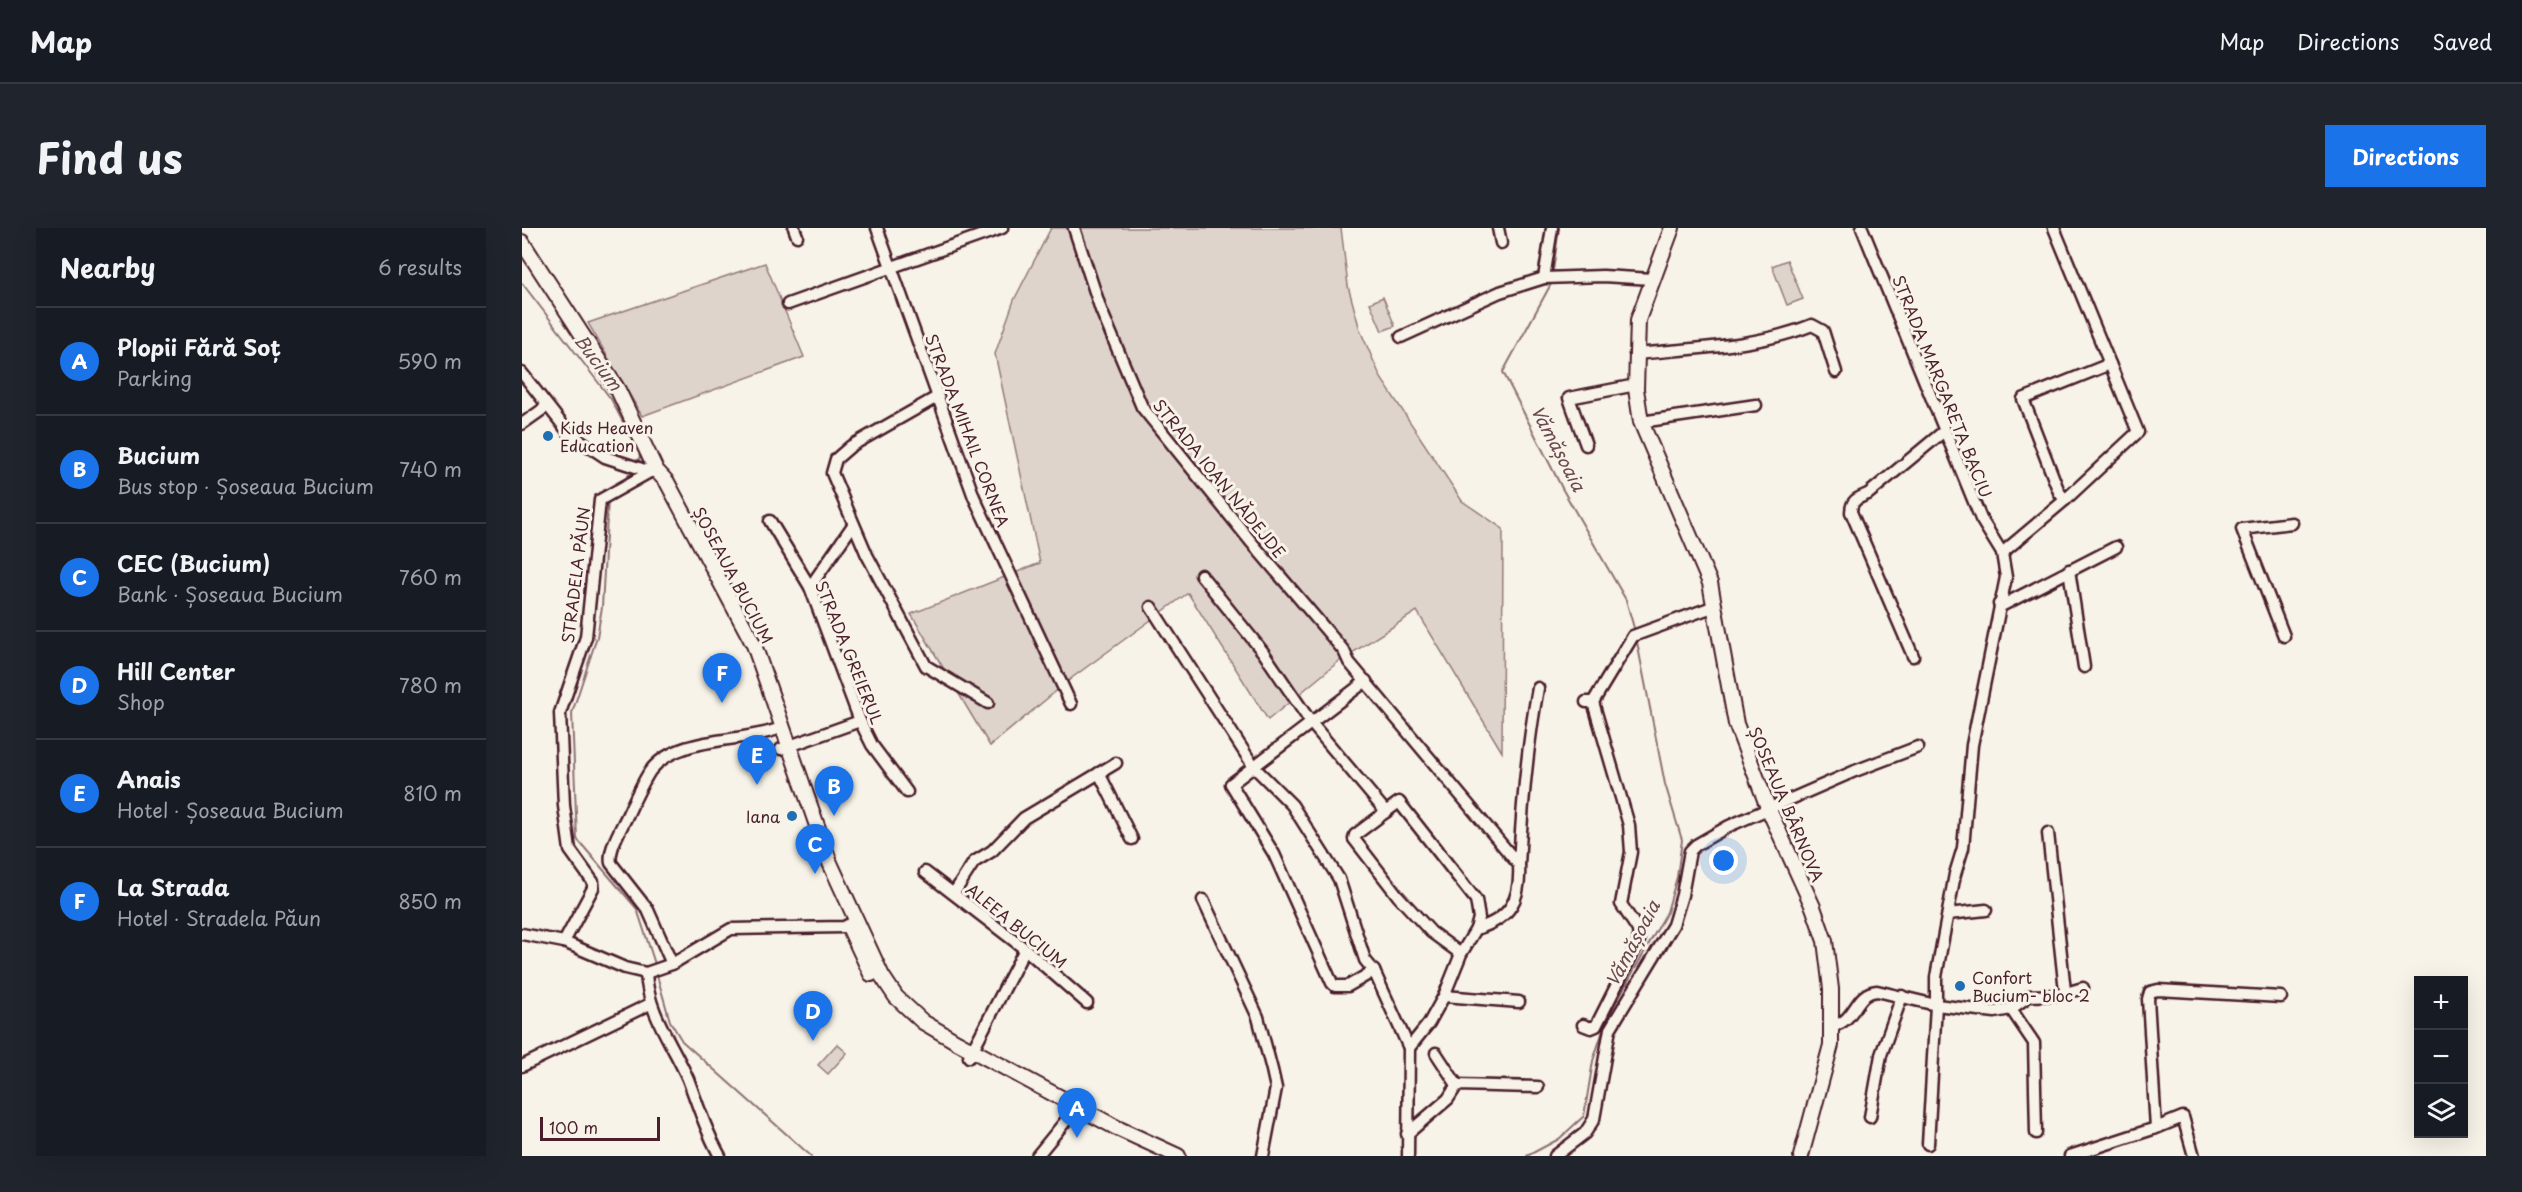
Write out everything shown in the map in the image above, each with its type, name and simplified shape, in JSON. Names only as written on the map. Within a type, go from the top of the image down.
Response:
[{"type":"main road","name":"ȘOSEAUA BÂRNOVA","points":[[1672,228],[1638,320],[1635,354],[1641,422],[1710,583],[1732,712],[1769,810],[1813,907],[1825,941],[1833,1026],[1828,1056],[1801,1156]]},
{"type":"main road","name":"ȘOSEAUA BUCIUM","points":[[522,242],[618,390],[652,471],[746,648],[775,730],[785,748]]},
{"type":"main road","name":"ȘOSEAUA BUCIUM","points":[[652,471],[667,482],[754,645],[816,848],[853,922],[860,953],[888,1001],[920,1030],[970,1054],[1156,1156]]},
{"type":"main road","name":"ȘOSEAUA BUCIUM","points":[[1075,1111],[1178,1156]]},
{"type":"street","name":"STRADA MIHAIL CORNEA","points":[[877,228],[974,497],[1071,704]]},
{"type":"street","points":[[788,304],[892,269],[1002,228]]},
{"type":"street","name":"STRADA IOAN NĂDEJDE","points":[[1074,228],[1101,310],[1142,407],[1344,651],[1349,662],[1519,865]]},
{"type":"street","points":[[1498,228],[1501,243]]},
{"type":"street","points":[[1544,278],[1552,228]]},
{"type":"street","name":"STRADA MARGARETA BACIU","points":[[1862,228],[1943,432],[1981,519],[2002,553]]},
{"type":"street","points":[[1928,1144],[1936,977],[1955,874],[1963,848],[1972,745],[2006,577],[2002,553],[2065,500],[2138,432],[2054,228]]},
{"type":"street","points":[[1401,337],[1500,292],[1544,278],[1603,276],[1652,279]]},
{"type":"street","points":[[1635,354],[1732,345],[1786,335],[1812,325],[1823,331],[1836,372]]},
{"type":"street","points":[[2065,500],[2059,492],[2023,399],[2110,364]]},
{"type":"street","points":[[522,373],[568,433],[592,450],[652,471]]},
{"type":"street","points":[[1586,445],[1569,398],[1636,385]]},
{"type":"street","points":[[937,397],[852,446],[832,464],[834,481],[926,666],[988,703]]},
{"type":"street","points":[[1641,422],[1756,405]]},
{"type":"street","points":[[522,424],[546,407]]},
{"type":"street","points":[[1913,656],[1851,512],[1851,505],[1855,500],[1869,494],[1943,432]]},
{"type":"street","name":"STRADELA PĂUN","points":[[564,942],[593,888],[592,878],[570,850],[564,806],[560,713],[586,637],[600,500],[652,471]]},
{"type":"street","name":"STRADA GREIERUL","points":[[770,521],[810,587],[860,721],[872,745],[907,792]]},
{"type":"street","points":[[2284,636],[2242,529],[2292,523]]},
{"type":"street","points":[[810,587],[854,525]]},
{"type":"street","points":[[1999,604],[2003,605],[2116,547]]},
{"type":"street","points":[[2069,570],[2084,667]]},
{"type":"street","points":[[1201,575],[1263,652],[1312,724],[1386,812]]},
{"type":"street","points":[[1582,1025],[1591,1028],[1596,1026],[1640,941],[1638,930],[1621,904],[1630,852],[1629,825],[1589,702],[1633,636],[1715,606]]},
{"type":"street","points":[[1151,607],[1254,766],[1292,805],[1339,879],[1365,960],[1374,971],[1409,1048],[1408,1156]]},
{"type":"street","points":[[1366,681],[1231,784],[1274,854],[1332,983],[1335,986],[1348,986],[1374,971]]},
{"type":"street","points":[[1476,929],[1499,919],[1515,903],[1520,879],[1522,798],[1529,736],[1538,688]]},
{"type":"street","points":[[785,748],[860,721]]},
{"type":"street","points":[[720,1156],[711,1140],[687,1078],[647,994],[658,969],[648,910],[611,863],[610,856],[651,770],[664,758],[698,745],[739,740],[775,730]]},
{"type":"street","points":[[1555,1156],[1585,1133],[1594,1119],[1610,1029],[1673,924],[1682,895],[1690,851],[1709,836],[1855,771],[1918,747]]},
{"type":"street","points":[[954,893],[974,862],[993,851],[1017,824],[1116,763]]},
{"type":"street","points":[[1100,773],[1132,839]]},
{"type":"street","points":[[1409,1048],[1429,1023],[1444,996],[1479,918],[1476,900],[1399,802],[1355,835],[1356,844],[1431,932],[1461,954]]},
{"type":"street","points":[[2048,833],[2065,991]]},
{"type":"street","name":"ALEEA BUCIUM","points":[[926,872],[1025,949],[1087,1003]]},
{"type":"street","points":[[1203,900],[1257,1017],[1272,1070],[1276,1088],[1263,1156]]},
{"type":"street","points":[[1948,915],[1986,910]]},
{"type":"street","points":[[522,934],[564,942],[624,968],[658,969],[731,930],[844,927],[853,922]]},
{"type":"street","points":[[970,1054],[1025,949]]},
{"type":"street","points":[[1833,1026],[1847,1021],[1864,995],[1870,991],[1936,1005],[1995,1011],[2011,1009],[2029,996],[2059,994],[2083,988]]},
{"type":"street","points":[[2156,1128],[2148,999],[2150,992],[2158,990],[2281,997]]},
{"type":"street","points":[[1444,996],[1519,1002]]},
{"type":"street","points":[[1870,1117],[1881,1055],[1902,996]]},
{"type":"street","points":[[522,1066],[650,1004]]},
{"type":"street","points":[[2011,1009],[2034,1043],[2036,1133]]},
{"type":"street","points":[[1436,1053],[1457,1085]]},
{"type":"street","points":[[1407,1134],[1448,1099],[1457,1085]]},
{"type":"street","points":[[1457,1085],[1538,1087]]},
{"type":"street","points":[[1037,1156],[1075,1111]]},
{"type":"street","points":[[2070,1156],[2183,1117],[2194,1156]]},
{"type":"shaded area","points":[[1051,228],[1341,228],[1348,286],[1360,330],[1381,378],[1462,501],[1503,529],[1502,752],[1417,611],[1338,662],[1268,720],[1188,593],[1073,677],[990,746],[911,614],[1040,563],[995,354],[1014,300]]},
{"type":"shaded area","points":[[1787,260],[1803,299],[1787,305],[1772,266]]},
{"type":"shaded area","points":[[765,263],[804,357],[642,416],[588,323]]},
{"type":"shaded area","points":[[1383,297],[1395,326],[1382,331],[1370,303]]},
{"type":"shaded area","points":[[837,1044],[847,1053],[828,1074],[818,1065]]},
{"type":"waterway","name":"Vămășoaia","points":[[1553,271],[1559,228]]},
{"type":"waterway","name":"Bucium","points":[[522,283],[611,399],[640,455],[638,464]]},
{"type":"waterway","name":"Vămășoaia","points":[[1551,284],[1503,372],[1563,490],[1626,600],[1634,628]]},
{"type":"waterway","name":"Bucium","points":[[623,482],[633,470]]},
{"type":"waterway","name":"Bucium","points":[[608,490],[618,484]]},
{"type":"waterway","name":"Bucium","points":[[608,499],[602,607],[597,637],[572,713],[577,839],[637,909],[656,967]]},
{"type":"waterway","name":"Vămășoaia","points":[[1527,1156],[1559,1139],[1584,1116],[1593,1061],[1607,1018],[1667,912],[1677,877],[1682,840],[1665,784],[1637,642]]},
{"type":"waterway","name":"Bucium","points":[[656,972],[670,1021],[682,1041],[811,1156]]},
{"type":"place","name":"Kids Heaven Education","points":[[548,436]]},
{"type":"place","name":"La Strada","points":[[722,703]]},
{"type":"place","name":"Anais","points":[[757,785]]},
{"type":"place","name":"Iana","points":[[792,816]]},
{"type":"place","name":"Bucium","points":[[834,816]]},
{"type":"place","name":"CEC (Bucium)","points":[[815,874]]},
{"type":"place","name":"Confort Bucium- bloc 2","points":[[1960,986]]},
{"type":"place","name":"Hill Center","points":[[813,1041]]},
{"type":"place","name":"Plopii Fără Soț","points":[[1077,1138]]}]
